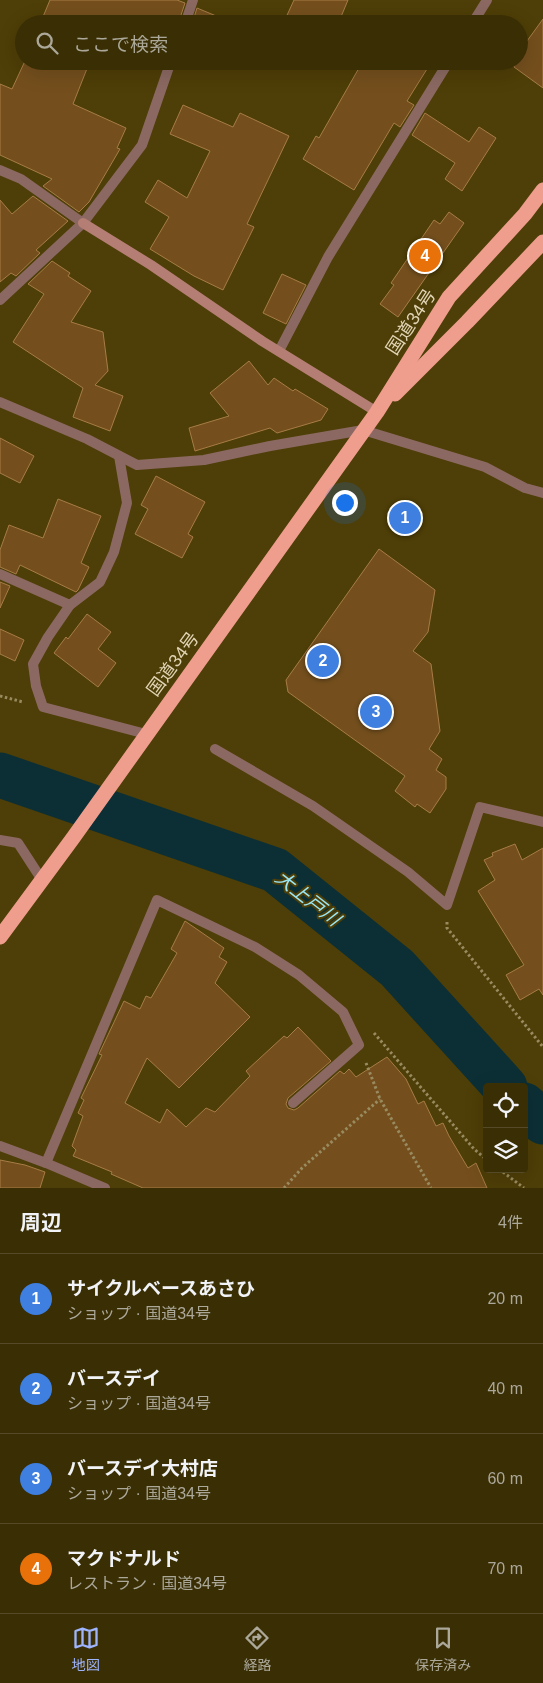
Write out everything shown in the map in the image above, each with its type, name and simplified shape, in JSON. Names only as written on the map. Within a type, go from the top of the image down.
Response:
[{"type":"highway","name":"国道34号","points":[[0,937],[377,412],[449,297],[525,214],[543,190]]},
{"type":"highway","name":"国道34号","points":[[377,412],[467,322],[543,242]]},
{"type":"street","points":[[187,15],[193,0]]},
{"type":"street","points":[[478,15],[487,0]]},
{"type":"street","points":[[0,300],[83,223],[142,145],[168,70]]},
{"type":"street","points":[[279,351],[328,257],[443,70]]},
{"type":"street","points":[[0,170],[21,179],[83,223],[152,264],[249,332],[377,412]]},
{"type":"street","points":[[0,402],[87,439],[137,465],[204,460],[270,446],[364,430],[486,468],[526,488],[543,493]]},
{"type":"street","points":[[43,707],[36,686],[33,664],[48,637],[70,605],[100,582],[114,552],[127,503],[119,456]]},
{"type":"street","points":[[0,574],[70,605]]},
{"type":"street","points":[[31,704],[143,739]]},
{"type":"street","points":[[215,749],[313,806],[408,872],[446,904],[480,807],[543,822]]},
{"type":"street","points":[[0,840],[18,843],[42,880]]},
{"type":"street","points":[[46,1162],[157,900],[255,947],[299,974],[343,1012],[359,1045],[293,1103]]},
{"type":"street","points":[[0,1146],[46,1162],[105,1188]]},
{"type":"path","points":[[0,696],[31,704]]},
{"type":"path","points":[[446,904],[447,928],[543,1047]]},
{"type":"path","points":[[370,1028],[461,1135],[483,1157]]},
{"type":"path","points":[[359,1045],[380,1099],[431,1188]]},
{"type":"path","points":[[284,1188],[302,1168],[380,1099]]},
{"type":"path","points":[[504,1173],[524,1188]]},
{"type":"building","points":[[50,0],[177,0],[185,3],[181,15],[44,15]]},
{"type":"building","points":[[294,0],[348,0],[342,15],[287,15]]},
{"type":"building","points":[[197,8],[214,15],[195,15]]},
{"type":"building","points":[[543,19],[543,88],[518,70],[528,70],[528,40]]},
{"type":"building","points":[[21,70],[86,70],[73,104],[126,128],[117,148],[120,149],[89,202],[79,212],[43,186],[52,179],[0,155],[0,84],[12,89]]},
{"type":"building","points":[[358,70],[426,70],[407,101],[414,105],[400,127],[394,123],[354,190],[303,159],[316,136],[319,138]]},
{"type":"building","points":[[183,105],[233,127],[240,113],[289,136],[247,224],[254,227],[223,290],[194,276],[150,249],[169,217],[145,202],[158,180],[187,198],[210,151],[170,134]]},
{"type":"building","points":[[425,113],[469,142],[479,127],[496,138],[462,191],[445,179],[455,163],[412,135]]},
{"type":"building","points":[[33,196],[68,221],[36,250],[40,253],[16,276],[11,273],[0,282],[0,200],[12,214]]},
{"type":"building","points":[[449,212],[464,223],[398,317],[380,304],[394,285],[391,283],[434,220],[440,224]]},
{"type":"building","points":[[52,261],[70,273],[68,276],[91,291],[71,322],[103,332],[108,371],[95,385],[123,396],[110,431],[73,417],[83,388],[13,342],[44,294],[28,284]]},
{"type":"building","points":[[282,274],[306,285],[286,324],[263,313]]},
{"type":"building","points":[[249,361],[268,385],[274,378],[293,391],[295,389],[328,409],[321,420],[277,433],[270,428],[195,451],[189,428],[229,416],[210,393]]},
{"type":"building","points":[[0,438],[34,456],[20,483],[0,473]]},
{"type":"building","points":[[156,476],[205,502],[188,534],[193,537],[182,558],[135,534],[148,509],[141,505]]},
{"type":"building","points":[[58,499],[101,516],[81,563],[89,567],[76,592],[20,565],[16,574],[0,567],[0,550],[9,525],[43,538]]},
{"type":"building","points":[[379,549],[435,590],[428,632],[413,651],[431,664],[440,731],[429,749],[442,759],[436,770],[446,777],[446,789],[430,813],[417,804],[415,807],[395,791],[405,776],[288,692],[286,680]]},
{"type":"building","points":[[0,582],[10,586],[0,608]]},
{"type":"building","points":[[87,614],[111,632],[98,649],[116,663],[98,687],[54,653],[66,637],[68,639]]},
{"type":"building","points":[[0,629],[24,640],[15,661],[0,654]]},
{"type":"building","points":[[515,844],[522,860],[543,848],[543,995],[539,989],[520,1000],[506,975],[524,965],[478,891],[495,880],[484,860],[493,856],[492,853]]},
{"type":"building","points":[[185,921],[224,948],[219,957],[227,962],[215,983],[250,1017],[179,1088],[147,1058],[125,1103],[160,1123],[167,1109],[186,1127],[206,1108],[215,1112],[250,1076],[246,1071],[284,1036],[287,1038],[298,1027],[331,1061],[288,1098],[286,1104],[288,1108],[294,1110],[298,1108],[340,1071],[344,1074],[349,1069],[356,1077],[387,1057],[406,1079],[418,1104],[424,1101],[436,1126],[443,1123],[468,1168],[476,1163],[487,1188],[143,1188],[111,1174],[112,1172],[73,1156],[76,1150],[72,1146],[83,1116],[78,1113],[84,1100],[81,1098],[102,1055],[99,1054],[124,1001],[140,1009],[146,996],[151,998],[177,953],[171,949]]},
{"type":"building","points":[[0,1160],[25,1165],[45,1172],[40,1188],[0,1188]]},
{"type":"waterway","name":"大上戸川","points":[[0,775],[275,870],[397,968],[501,1083]]},
{"type":"waterway","name":"大上戸川","points":[[528,1109],[543,1122]]},
{"type":"place","name":"マクドナルド","points":[[425,256]]},
{"type":"place","name":"サイクルベースあさひ","points":[[405,518]]},
{"type":"place","name":"バースデイ","points":[[323,661]]},
{"type":"place","name":"バースデイ大村店","points":[[376,712]]}]
